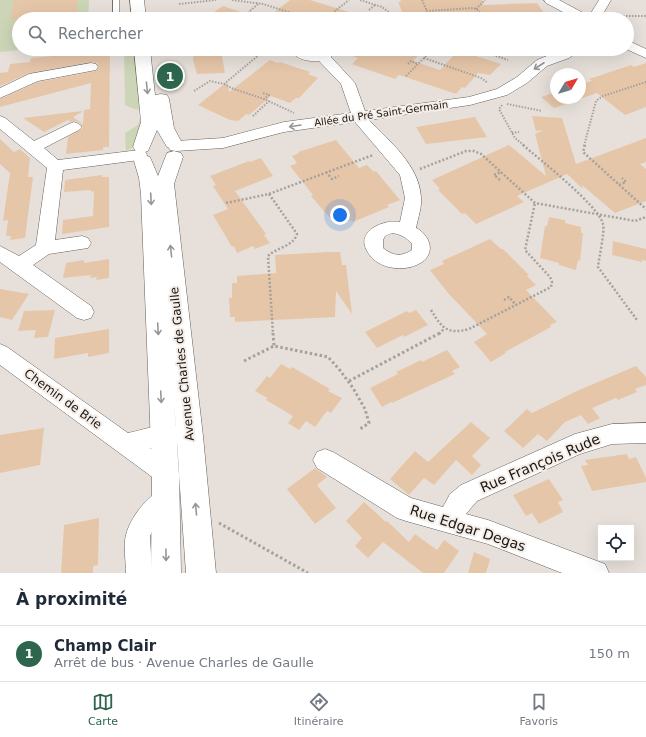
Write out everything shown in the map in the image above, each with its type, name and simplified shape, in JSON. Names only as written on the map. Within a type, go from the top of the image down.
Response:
[{"type":"main road","points":[[137,0],[138,12]]},
{"type":"main road","points":[[143,56],[150,122],[141,154],[153,164],[159,164],[170,160],[174,149],[165,128],[157,56]]},
{"type":"main road","name":"Avenue Charles de Gaulle","points":[[174,149],[164,184],[190,436],[201,573]]},
{"type":"main road","name":"Avenue Charles de Gaulle","points":[[141,154],[149,178],[151,194],[166,487],[166,573]]},
{"type":"street","points":[[550,0],[572,12]]},
{"type":"street","points":[[598,12],[605,0]]},
{"type":"street","points":[[634,48],[646,54]]},
{"type":"street","points":[[330,56],[348,83],[357,111],[377,138],[407,173],[413,198],[407,229]]},
{"type":"street","name":"Allée du Pré Saint-Germain","points":[[174,149],[223,143],[284,127],[470,101],[502,92],[522,80],[542,63],[561,56]]},
{"type":"street","points":[[0,94],[34,77],[92,67]]},
{"type":"street","points":[[0,121],[55,166],[141,154]]},
{"type":"street","points":[[32,148],[74,127]]},
{"type":"street","points":[[44,248],[55,166]]},
{"type":"street","points":[[19,265],[44,248],[82,243]]},
{"type":"street","points":[[0,253],[84,312]]},
{"type":"street","name":"Chemin de Brie","points":[[0,353],[126,444],[166,487]]},
{"type":"street","name":"Rue François Rude","points":[[450,520],[459,502],[469,493],[575,445],[599,436],[646,433]]},
{"type":"street","points":[[126,444],[163,435],[190,436]]},
{"type":"street","name":"Rue Edgar Degas","points":[[325,460],[406,509],[450,520],[488,532],[596,573]]},
{"type":"street","points":[[139,573],[138,536],[144,522],[166,487]]},
{"type":"lane","points":[[116,0],[116,12]]},
{"type":"path","points":[[179,4],[216,0]]},
{"type":"path","points":[[232,0],[259,3],[288,12]]},
{"type":"path","points":[[334,12],[349,0]]},
{"type":"path","points":[[360,0],[382,7],[389,12]]},
{"type":"path","points":[[422,0],[427,11],[476,9],[485,0]]},
{"type":"path","points":[[248,12],[259,3]]},
{"type":"path","points":[[369,10],[375,5]]},
{"type":"path","points":[[634,16],[646,16]]},
{"type":"path","points":[[224,84],[258,56]]},
{"type":"path","points":[[496,56],[508,60]]},
{"type":"path","points":[[406,76],[424,58],[481,78],[502,92]]},
{"type":"path","points":[[408,64],[411,61],[418,64]]},
{"type":"path","points":[[194,92],[210,81],[224,84],[231,88],[269,101],[300,115],[306,124]]},
{"type":"path","points":[[646,82],[603,96],[596,101],[584,154],[646,209]]},
{"type":"path","points":[[263,92],[268,95],[264,99]]},
{"type":"path","points":[[253,116],[269,101]]},
{"type":"path","points":[[542,111],[508,104],[500,107],[499,109],[512,133],[598,214],[603,224],[598,267],[637,320]]},
{"type":"path","points":[[512,133],[519,132]]},
{"type":"path","points":[[226,203],[269,194],[388,150]]},
{"type":"path","points":[[407,173],[469,150],[481,154],[535,203],[635,221],[646,217]]},
{"type":"path","points":[[326,172],[332,178],[339,176]]},
{"type":"path","points":[[500,180],[494,175],[501,172]]},
{"type":"path","points":[[619,185],[626,182],[622,178]]},
{"type":"path","points":[[269,194],[297,234],[292,242],[272,252],[268,256],[274,346]]},
{"type":"path","points":[[431,310],[444,329],[451,332],[459,332],[469,329],[548,289],[552,285],[550,278],[525,250],[535,203]]},
{"type":"path","points":[[504,300],[509,297],[516,305]]},
{"type":"path","points":[[349,381],[436,336],[444,329]]},
{"type":"path","points":[[244,361],[274,346],[328,357],[334,362],[349,381],[370,419],[367,425],[360,429]]},
{"type":"path","points":[[218,516],[220,524],[308,573]]},
{"type":"green space","points":[[0,0],[89,0],[88,12],[12,12],[12,51],[0,52]]},
{"type":"green space","points":[[124,56],[139,56],[141,110],[125,105]]},
{"type":"green space","points":[[147,114],[135,146],[126,151],[125,133],[138,125],[140,118]]},
{"type":"building","points":[[14,0],[78,0],[77,12],[12,12],[12,19],[10,19]]},
{"type":"building","points":[[290,0],[310,0],[349,12],[275,12]]},
{"type":"building","points":[[400,0],[482,0],[483,5],[537,3],[543,12],[402,12],[398,2],[401,2]]},
{"type":"building","points":[[223,6],[240,12],[214,12]]},
{"type":"building","points":[[53,56],[110,56],[109,147],[103,147],[103,150],[66,154],[68,137],[83,128],[80,123],[75,121],[69,122],[70,119],[44,132],[23,118],[82,111],[73,117],[83,124],[84,110],[90,109],[91,83],[0,107],[0,99],[38,82],[96,71],[99,68],[97,63],[91,62],[29,73],[0,86],[0,73],[8,72],[10,64],[30,62],[31,58]]},
{"type":"building","points":[[193,56],[222,56],[225,73],[197,74]]},
{"type":"building","points":[[353,56],[418,56],[413,61],[440,70],[453,56],[476,56],[501,64],[490,75],[478,73],[465,88],[462,87],[456,94],[399,75],[395,79],[352,64],[358,58]]},
{"type":"building","points":[[270,60],[310,72],[308,74],[318,78],[299,98],[296,98],[290,103],[271,96],[249,115],[246,114],[238,121],[230,120],[198,105],[227,82],[229,92]]},
{"type":"building","points":[[646,63],[646,107],[625,115],[597,93],[586,97],[586,82],[592,81],[589,79],[631,65],[634,67]]},
{"type":"building","points":[[550,94],[550,104],[565,104],[554,108],[541,97]]},
{"type":"building","points":[[532,116],[562,118],[576,164],[646,138],[646,162],[640,164],[646,169],[646,201],[615,213],[582,185],[583,189],[567,174],[517,196],[524,202],[476,224],[465,213],[462,214],[438,190],[440,189],[432,180],[509,145],[546,176],[535,134],[543,130],[536,131]]},
{"type":"building","points":[[475,117],[487,137],[426,144],[416,127]]},
{"type":"building","points":[[0,139],[14,152],[20,149],[30,158],[28,177],[33,177],[25,238],[10,240],[11,236],[6,236],[8,220],[3,221],[10,173],[0,164]]},
{"type":"building","points":[[336,140],[359,168],[367,165],[374,172],[376,171],[400,200],[387,205],[389,207],[353,222],[351,220],[338,225],[330,218],[311,196],[313,195],[290,166],[297,163],[292,156],[299,153],[298,152]]},
{"type":"building","points":[[261,158],[273,176],[235,191],[266,234],[264,235],[270,243],[255,249],[253,246],[237,253],[234,246],[232,247],[213,215],[228,209],[213,186],[216,185],[210,176]]},
{"type":"building","points":[[102,175],[102,177],[109,177],[109,227],[62,234],[63,220],[93,216],[94,191],[64,192],[65,180]]},
{"type":"building","points":[[549,217],[565,220],[565,223],[581,227],[581,233],[583,233],[580,261],[578,260],[576,270],[559,265],[559,263],[540,258],[545,226],[547,226]]},
{"type":"building","points":[[490,239],[501,249],[503,249],[529,275],[527,276],[536,285],[526,290],[557,322],[550,325],[551,327],[505,352],[506,353],[491,362],[474,342],[487,334],[448,293],[430,270],[444,264],[442,261]]},
{"type":"building","points":[[613,241],[646,249],[646,261],[642,260],[642,262],[612,255]]},
{"type":"building","points":[[340,252],[342,265],[346,265],[352,314],[336,291],[335,317],[235,322],[235,317],[230,317],[229,298],[232,298],[232,283],[237,283],[237,276],[276,273],[275,255]]},
{"type":"building","points":[[109,259],[109,278],[96,280],[97,277],[90,278],[91,275],[63,278],[66,263],[84,260],[84,263]]},
{"type":"building","points":[[0,289],[29,294],[12,320],[0,317]]},
{"type":"building","points":[[55,310],[48,337],[34,338],[36,330],[18,331],[24,311]]},
{"type":"building","points":[[416,310],[428,325],[404,337],[403,335],[377,348],[365,332],[407,311],[409,313]]},
{"type":"building","points":[[109,329],[109,353],[88,357],[88,353],[54,359],[55,338]]},
{"type":"building","points":[[447,350],[460,367],[452,371],[455,374],[382,407],[370,388],[398,374],[396,372]]},
{"type":"building","points":[[281,364],[290,369],[292,367],[330,389],[328,391],[342,398],[331,413],[327,411],[315,427],[306,421],[299,430],[288,423],[293,416],[266,400],[267,398],[255,391],[267,376],[270,378]]},
{"type":"building","points":[[636,366],[646,377],[646,385],[635,389],[637,392],[618,400],[616,398],[592,408],[600,418],[588,424],[581,415],[565,422],[547,441],[538,434],[523,448],[504,431],[527,409],[532,413],[579,390]]},
{"type":"building","points":[[471,422],[490,438],[472,456],[481,465],[472,475],[456,460],[434,485],[424,478],[409,495],[390,479],[415,451],[428,462]]},
{"type":"building","points":[[44,428],[40,465],[0,473],[0,435]]},
{"type":"building","points":[[627,454],[629,459],[636,457],[646,478],[646,482],[592,491],[581,466],[588,465],[585,460]]},
{"type":"building","points":[[315,468],[327,477],[317,485],[336,508],[315,524],[287,489]]},
{"type":"building","points":[[549,479],[563,500],[558,502],[563,512],[539,524],[532,513],[526,516],[513,495]]},
{"type":"building","points":[[364,502],[409,542],[415,534],[437,550],[444,540],[459,551],[444,573],[423,573],[383,542],[368,558],[355,546],[362,538],[346,521]]},
{"type":"building","points":[[99,518],[98,565],[93,566],[93,573],[61,573],[64,525]]},
{"type":"building","points":[[474,552],[490,559],[486,573],[468,573]]},
{"type":"place","name":"Champ Clair","points":[[170,76]]}]
